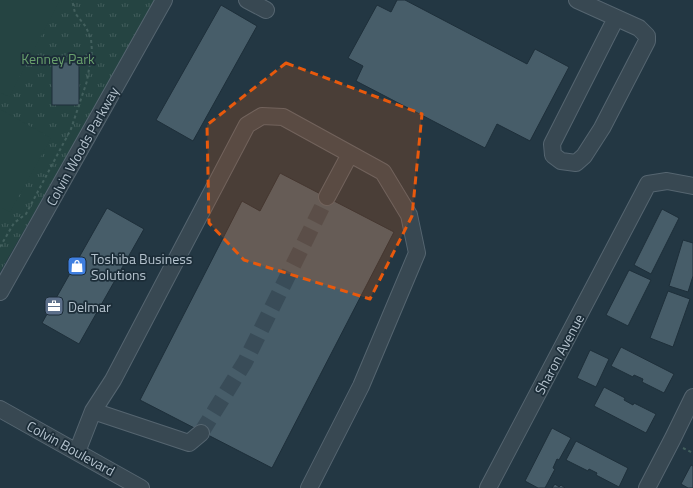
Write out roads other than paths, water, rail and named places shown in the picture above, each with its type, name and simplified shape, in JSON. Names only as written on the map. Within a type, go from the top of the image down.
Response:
[{"type":"street","name":"Colvin Woods Parkway","points":[[0,292],[164,0]]},
{"type":"street","points":[[247,0],[266,10]]},
{"type":"street","points":[[577,0],[639,28],[647,36],[647,41],[602,128],[584,156],[576,162],[561,161],[552,156],[552,144],[616,18]]},
{"type":"street","points":[[77,452],[92,411],[113,380],[247,125],[262,116],[283,118],[383,172],[410,215],[417,253],[361,386],[309,488]]},
{"type":"street","points":[[327,197],[350,154]]},
{"type":"street","name":"Sharon Avenue","points":[[488,488],[648,184],[667,181],[693,186]]},
{"type":"street","points":[[647,488],[693,397]]},
{"type":"street","name":"Colvin Boulevard","points":[[0,409],[141,488]]},
{"type":"street","points":[[92,411],[190,443],[201,434]]},
{"type":"tunnel","points":[[201,433],[245,362],[327,197]]},
{"type":"place","name":"Toshiba Business Solutions","points":[[77,266]]},
{"type":"place","name":"Delmar","points":[[54,306]]},
{"type":"park label","name":"Kenney Park","points":[[58,58]]}]
